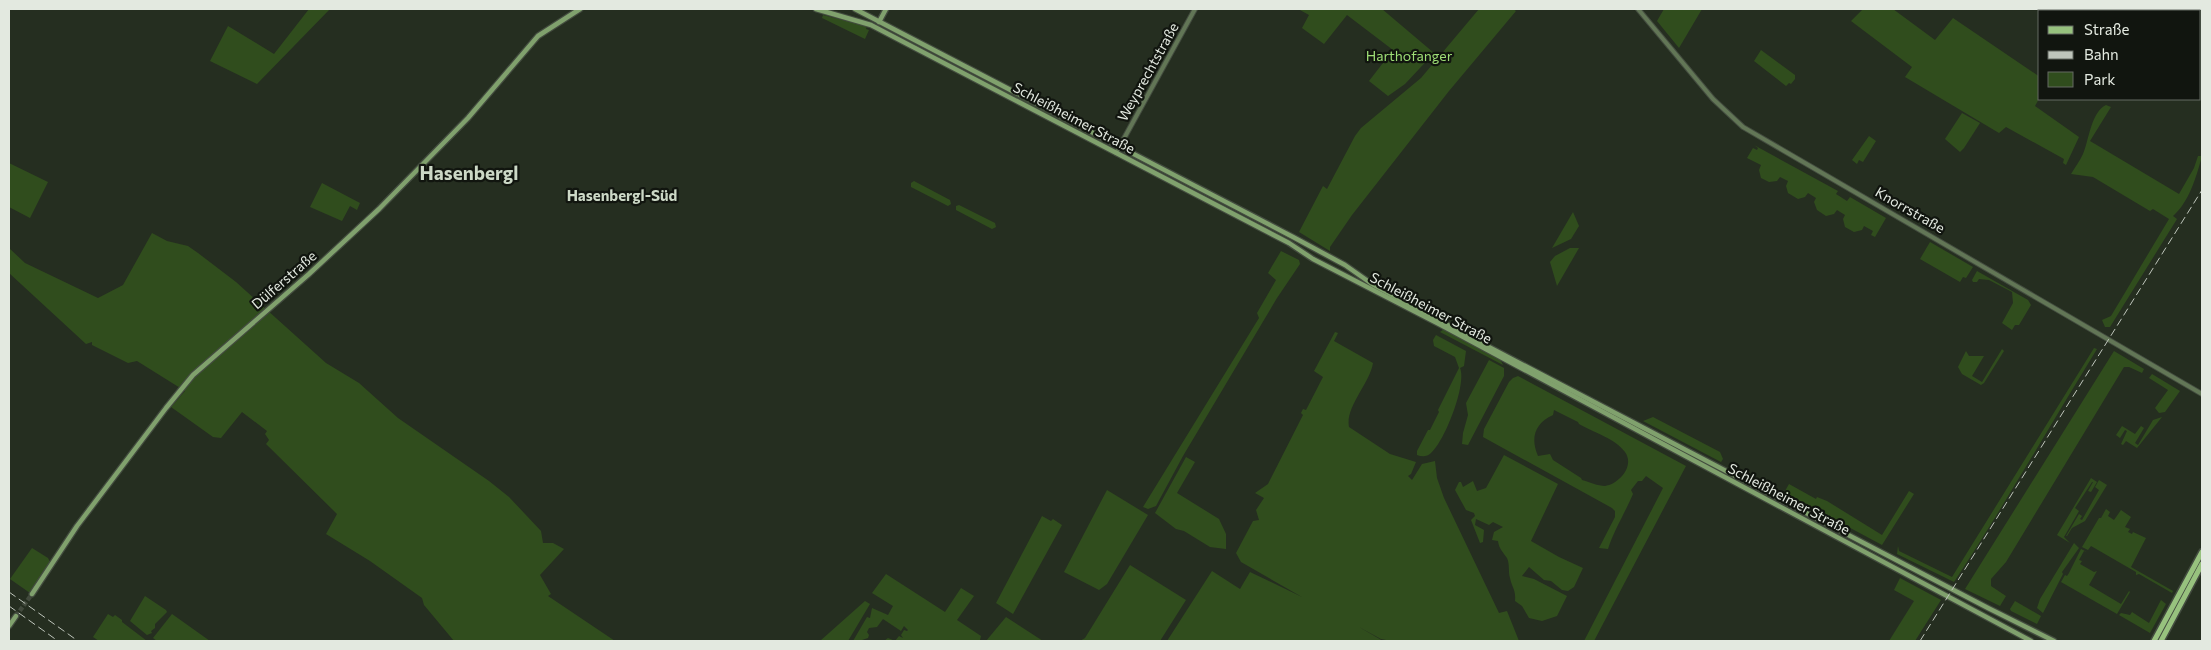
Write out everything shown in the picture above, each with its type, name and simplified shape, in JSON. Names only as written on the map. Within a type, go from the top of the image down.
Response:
[{"type":"main road","name":"Dülferstraße","points":[[32,594],[77,526],[190,379],[379,209],[468,118],[538,36],[580,9]]},
{"type":"main road","name":"Schleißheimer Straße","points":[[816,9],[836,16],[859,20],[906,43],[1289,243],[1313,259],[1439,324],[2031,641]]},
{"type":"main road","name":"Schleißheimer Straße","points":[[855,9],[1335,260],[1372,284],[1464,334],[2054,641]]},
{"type":"main road","points":[[876,28],[886,9]]},
{"type":"main road","points":[[906,43],[905,39],[909,37]]},
{"type":"main road","points":[[2154,641],[2202,552]]},
{"type":"main road","points":[[2161,641],[2202,564]]},
{"type":"main road","points":[[1997,623],[2002,614]]},
{"type":"main road","points":[[9,626],[16,616]]},
{"type":"street","name":"Weyprechtstraße","points":[[1116,153],[1195,9]]},
{"type":"street","name":"Knorrstraße","points":[[1638,9],[1713,99],[1743,127],[2202,394]]},
{"type":"green space","points":[[309,9],[330,9],[257,84],[210,61],[228,26],[274,54]]},
{"type":"green space","name":"Harthofanger","points":[[1382,9],[1434,53],[1405,84],[1388,96],[1369,81],[1393,50],[1347,15],[1324,44],[1302,28],[1309,15],[1300,10]]},
{"type":"green space","points":[[1479,9],[1513,9],[1516,11],[1449,91],[1352,215],[1330,247],[1330,251],[1299,232],[1323,186],[1327,189],[1361,128],[1421,78]]},
{"type":"green space","points":[[1664,9],[1702,9],[1679,48],[1657,21]]},
{"type":"green space","points":[[1863,9],[1893,9],[1935,40],[1953,18],[2038,76],[2038,100],[2035,106],[2079,137],[2066,165],[2063,163],[2064,159],[2006,127],[1999,133],[1905,77],[1912,67],[1851,21]]},
{"type":"green space","points":[[823,15],[867,26],[866,29],[869,30],[865,39],[822,18]]},
{"type":"green space","points":[[1761,50],[1795,75],[1795,79],[1791,84],[1789,83],[1786,86],[1754,61]]},
{"type":"green space","points":[[973,76],[991,83],[1111,145],[1079,132]]},
{"type":"green space","points":[[2106,105],[2111,107],[2090,141],[2179,194],[2194,168],[2198,156],[2202,156],[2188,197],[2173,216],[2177,219],[2110,327],[2105,327],[2102,320],[2111,316],[2169,219],[2153,209],[2150,211],[2093,177],[2071,174],[2083,154],[2097,114]]},
{"type":"green space","points":[[1962,113],[1980,123],[1960,152],[1945,139]]},
{"type":"green space","points":[[1869,136],[1876,141],[1863,162],[1859,160],[1857,164],[1852,160]]},
{"type":"green space","points":[[1754,145],[1838,191],[1836,194],[1847,201],[1850,197],[1886,218],[1875,237],[1871,235],[1873,231],[1864,226],[1862,230],[1854,232],[1845,227],[1843,219],[1845,215],[1837,210],[1834,214],[1826,216],[1817,210],[1814,202],[1816,198],[1808,193],[1805,197],[1798,199],[1788,193],[1786,186],[1788,181],[1780,177],[1777,181],[1769,182],[1761,178],[1759,170],[1761,165],[1747,158],[1753,148],[1757,150],[1758,148]]},
{"type":"green space","points":[[9,163],[48,182],[30,218],[9,207]]},
{"type":"green space","points":[[914,181],[950,200],[951,204],[948,206],[911,187],[911,183]]},
{"type":"green space","points":[[322,183],[360,203],[357,210],[350,206],[342,221],[310,207]]},
{"type":"green space","points":[[959,205],[995,223],[996,227],[992,229],[956,210],[956,206]]},
{"type":"green space","points":[[1573,212],[1579,226],[1571,239],[1552,248]]},
{"type":"green space","points":[[152,233],[167,241],[188,246],[198,253],[236,282],[326,363],[359,383],[398,418],[509,497],[541,531],[543,543],[553,543],[564,549],[540,575],[551,594],[548,596],[615,641],[454,641],[424,605],[422,598],[370,561],[326,534],[337,514],[266,444],[269,440],[265,434],[267,431],[242,412],[221,438],[213,437],[171,407],[185,391],[137,361],[128,363],[92,345],[92,342],[86,344],[9,273],[9,248],[25,263],[98,298],[123,285]]},
{"type":"green space","points":[[1930,242],[1973,267],[1966,278],[1963,277],[1960,282],[1920,259]]},
{"type":"green space","points":[[1570,248],[1579,248],[1557,286],[1550,262],[1555,256]]},
{"type":"green space","points":[[1281,251],[1299,260],[1300,264],[1277,298],[1183,456],[1156,506],[1148,509],[1143,507],[1259,318],[1257,313],[1276,280],[1268,273]]},
{"type":"green space","points":[[1977,271],[2028,300],[2031,305],[2019,325],[2015,325],[2012,330],[2002,323],[2013,303],[2012,292],[1989,280],[1979,279],[1977,282],[1973,282],[1972,280]]},
{"type":"green space","points":[[1444,329],[1500,359],[1503,365],[1440,332]]},
{"type":"green space","points":[[1335,332],[1338,333],[1334,341],[1373,363],[1371,371],[1351,411],[1349,427],[1390,454],[1416,462],[1411,474],[1408,476],[1412,480],[1422,464],[1435,461],[1437,478],[1444,498],[1499,613],[1507,611],[1519,641],[1391,641],[1381,639],[1359,627],[1383,641],[1167,641],[1212,571],[1240,589],[1250,572],[1302,597],[1241,562],[1236,553],[1253,521],[1259,520],[1256,510],[1264,498],[1255,493],[1268,484],[1303,415],[1301,413],[1303,409],[1306,410],[1323,377],[1314,371]]},
{"type":"green space","points":[[1436,335],[1466,351],[1464,366],[1460,368],[1461,376],[1458,399],[1448,425],[1437,447],[1426,456],[1421,456],[1417,455],[1417,451],[1428,430],[1430,430],[1459,368],[1455,357],[1434,346],[1433,340]]},
{"type":"green space","points":[[2094,348],[2097,349],[1954,582],[1897,554],[1898,546],[1899,551],[1952,577]]},
{"type":"green space","points":[[2002,349],[2004,351],[1981,385],[1962,374],[1958,367],[1966,351],[1969,356],[1984,356],[1972,376],[1982,382]]},
{"type":"green space","points":[[2114,351],[2144,369],[2142,373],[2129,367],[2124,367],[2006,562],[1991,579],[1991,586],[2006,596],[2000,606],[1965,589]]},
{"type":"green space","points":[[1489,360],[1504,368],[1504,376],[1468,445],[1462,444],[1468,415],[1466,403]]},
{"type":"green space","points":[[2152,374],[2180,391],[2165,412],[2159,413],[2155,408],[2168,390],[2149,378]]},
{"type":"green space","points":[[1518,376],[1686,466],[1594,641],[1584,641],[1663,488],[1646,476],[1642,481],[1638,481],[1631,490],[1633,494],[1608,549],[1599,548],[1615,517],[1615,511],[1612,508],[1483,437],[1484,429],[1513,378]],"holes":[[[1554,410],[1616,443],[1628,457],[1627,468],[1624,474],[1610,485],[1596,485],[1582,480],[1553,460],[1550,454],[1538,456],[1534,437],[1538,427],[1553,415]]]},
{"type":"green space","points":[[1653,417],[1720,452],[1723,459],[1721,462],[1643,421]]},
{"type":"green space","points":[[2162,417],[2137,448],[2126,441],[2123,445],[2121,444],[2127,431],[2125,430],[2120,438],[2116,435],[2122,426],[2135,434],[2141,426],[2144,428],[2135,443],[2138,445],[2153,420]]},
{"type":"green space","points":[[1504,455],[1558,484],[1531,541],[1583,568],[1574,587],[1568,591],[1562,590],[1551,581],[1544,580],[1529,567],[1522,576],[1534,579],[1567,596],[1557,616],[1542,621],[1529,618],[1522,606],[1515,601],[1507,558],[1500,548],[1498,541],[1492,540],[1494,532],[1503,527],[1493,522],[1489,525],[1476,519],[1475,525],[1484,530],[1483,542],[1480,543],[1471,520],[1475,516],[1474,513],[1466,510],[1455,490],[1459,482],[1461,482],[1463,487],[1473,481],[1477,491],[1486,488]]},
{"type":"green space","points":[[1186,457],[1195,462],[1177,493],[1219,519],[1226,534],[1226,549],[1210,547],[1184,531],[1176,529],[1155,513]]},
{"type":"green space","points":[[2091,478],[2097,482],[2091,492],[2088,491],[2092,482],[2075,508],[2079,511],[2064,537],[2070,543],[2057,535]]},
{"type":"green space","points":[[2099,480],[2107,485],[2085,521],[2072,528],[2066,536],[2079,514],[2082,516],[2080,519],[2082,520],[2099,490],[2095,487]]},
{"type":"green space","points":[[1789,484],[1816,499],[1817,497],[1827,501],[1882,535],[1909,491],[1914,494],[1882,545],[1787,494],[1785,491]]},
{"type":"green space","points":[[1107,490],[1148,515],[1107,584],[1099,590],[1064,572]]},
{"type":"green space","points":[[2106,509],[2110,512],[2108,516],[2114,520],[2121,510],[2131,517],[2125,527],[2130,529],[2128,532],[2132,534],[2133,532],[2146,538],[2131,567],[2173,591],[2172,593],[2139,574],[2136,575],[2136,572],[2091,546],[2088,550],[2082,547]]},
{"type":"green space","points":[[1042,516],[1051,521],[1053,519],[1062,525],[1013,614],[996,603]]},
{"type":"green space","points":[[2074,543],[2079,548],[2062,572],[2063,574],[2043,613],[2037,608],[2040,599]]},
{"type":"green space","points":[[32,548],[48,558],[50,562],[30,593],[10,579]]},
{"type":"green space","points":[[2081,549],[2087,552],[2084,551],[2079,560],[2082,561],[2080,564],[2094,572],[2097,571],[2089,585],[2121,604],[2130,592],[2117,614],[2061,582],[2065,575],[2067,576],[2069,573]]},
{"type":"green space","points":[[1130,565],[1186,600],[1160,641],[1080,641],[1085,638]]},
{"type":"green space","points":[[886,574],[945,612],[961,588],[974,596],[957,620],[981,636],[980,640],[982,641],[895,641],[899,636],[903,638],[901,635],[904,630],[908,630],[904,626],[901,631],[883,619],[877,627],[869,628],[867,632],[868,638],[862,640],[864,641],[853,641],[867,617],[870,618],[872,608],[888,615],[893,606],[872,593]]},
{"type":"green space","points":[[1900,578],[1941,600],[1915,641],[1889,641],[1914,601],[1894,590]]},
{"type":"green space","points":[[145,596],[167,612],[155,624],[155,628],[151,631],[152,633],[147,635],[130,621]]},
{"type":"green space","points":[[2161,600],[2166,604],[2150,633],[2119,615],[2121,613],[2130,615],[2132,612],[2149,623]]},
{"type":"green space","points":[[865,601],[870,604],[848,641],[820,641]]},
{"type":"green space","points":[[2015,601],[2041,616],[2037,624],[2011,611],[2010,609]]},
{"type":"green space","points":[[108,614],[113,617],[115,615],[147,641],[99,641],[93,637]]},
{"type":"green space","points":[[172,614],[210,641],[157,641],[153,638]]},
{"type":"green space","points":[[1006,617],[1043,641],[986,641]]},
{"type":"green space","points":[[888,638],[895,641],[884,641]]},
{"type":"tunnel","points":[[16,616],[32,594]]},
{"type":"railway","points":[[1920,641],[2202,190]]},
{"type":"railway","points":[[9,592],[78,641]]},
{"type":"railway","points":[[9,606],[58,641]]},
{"type":"district","name":"Hasenbergl","points":[[469,173]]},
{"type":"district","name":"Hasenbergl-Süd","points":[[622,196]]}]
